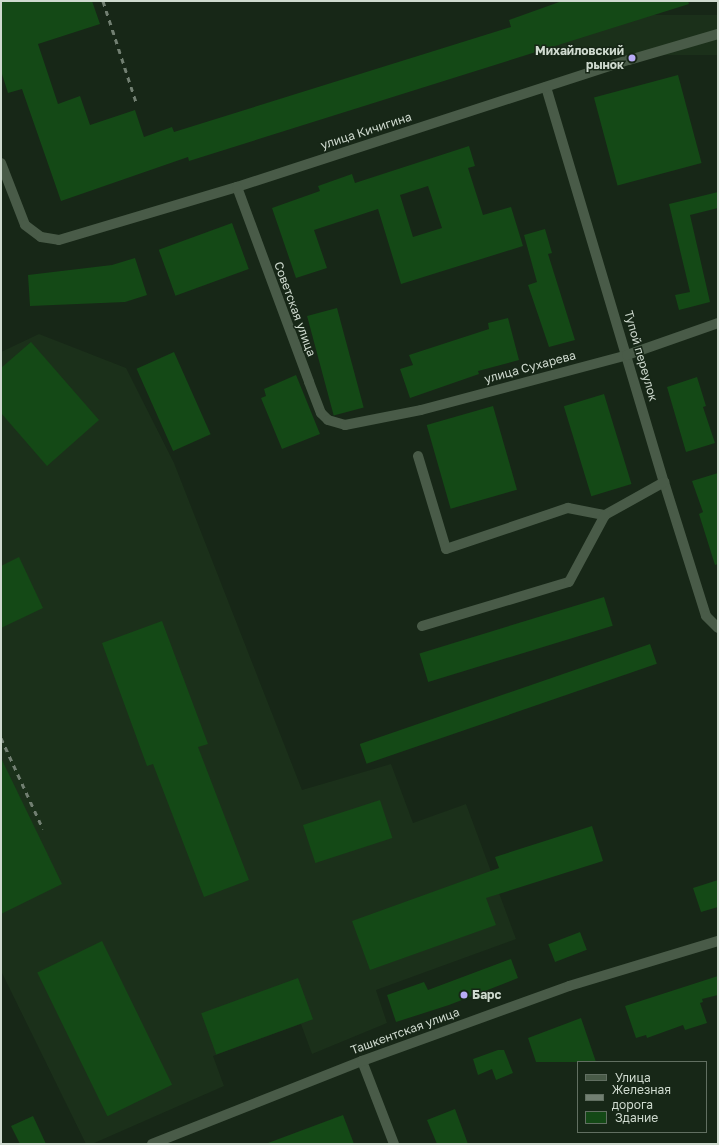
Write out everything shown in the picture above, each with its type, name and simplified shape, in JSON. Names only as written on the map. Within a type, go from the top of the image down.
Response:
[{"type":"street","name":"улица Кичигина","points":[[1,164],[25,225],[41,237],[59,240],[237,187],[546,87],[718,34]]},
{"type":"street","name":"Тупой переулок","points":[[546,87],[664,482],[706,616],[718,628]]},
{"type":"street","name":"Советская улица","points":[[237,187],[321,413],[328,420],[345,425]]},
{"type":"street","name":"улица Сухарева","points":[[345,425],[421,410],[627,355],[718,323]]},
{"type":"street","points":[[418,456],[446,548],[568,508],[605,515]]},
{"type":"street","points":[[422,626],[569,582],[605,515],[664,482]]},
{"type":"street","name":"Ташкентская улица","points":[[152,1144],[362,1061],[569,986],[718,941]]},
{"type":"street","points":[[362,1061],[394,1144]]},
{"type":"shaded area","points":[[540,15],[718,15],[718,55],[540,55]]},
{"type":"shaded area","points":[[39,334],[126,368],[174,463],[302,790],[391,764],[413,823],[466,804],[516,939],[376,990],[387,1023],[312,1054],[301,1024],[213,1056],[224,1086],[92,1144],[86,1144],[1,971],[1,352]]},
{"type":"building","points":[[1,1],[92,1],[100,24],[38,44],[58,104],[80,96],[90,125],[135,110],[144,137],[172,127],[174,132],[511,27],[509,20],[562,1],[688,1],[689,4],[189,161],[188,157],[61,201],[22,89],[8,93],[1,71]]},
{"type":"building","points":[[678,75],[702,163],[618,185],[594,98]]},
{"type":"building","points":[[469,146],[475,166],[468,168],[483,215],[511,207],[523,246],[401,284],[378,209],[314,230],[327,268],[296,278],[272,208],[320,191],[318,186],[352,174],[355,183]],"holes":[[[428,186],[442,228],[413,237],[400,195]]]},
{"type":"building","points":[[718,192],[718,208],[690,215],[710,302],[679,310],[675,295],[690,292],[669,204]]},
{"type":"building","points":[[232,223],[249,269],[175,296],[159,250]]},
{"type":"building","points":[[545,229],[552,253],[548,254],[575,340],[549,347],[528,285],[537,282],[524,235]]},
{"type":"building","points":[[135,258],[147,295],[125,302],[30,306],[28,275],[112,265]]},
{"type":"building","points":[[337,308],[364,407],[334,416],[307,316]]},
{"type":"building","points":[[508,318],[519,360],[478,371],[479,374],[410,398],[400,369],[413,365],[409,355],[489,329],[488,323]]},
{"type":"building","points":[[31,342],[99,420],[47,466],[1,413],[1,368]]},
{"type":"building","points":[[174,352],[211,434],[173,451],[137,369]]},
{"type":"building","points":[[296,375],[320,434],[282,449],[261,398],[266,396],[264,389]]},
{"type":"building","points":[[697,377],[706,406],[703,407],[715,443],[686,452],[667,387]]},
{"type":"building","points":[[604,394],[631,484],[591,496],[564,406]]},
{"type":"building","points":[[493,406],[517,490],[451,509],[427,425]]},
{"type":"building","points":[[718,473],[718,564],[715,565],[699,514],[703,512],[692,481]]},
{"type":"building","points":[[19,557],[43,608],[1,628],[1,566]]},
{"type":"building","points":[[604,597],[613,626],[428,682],[419,653]]},
{"type":"building","points":[[162,621],[208,744],[198,747],[249,880],[204,897],[153,764],[147,766],[102,643]]},
{"type":"building","points":[[650,644],[657,664],[367,764],[360,744]]},
{"type":"building","points":[[1,758],[62,884],[1,914]]},
{"type":"building","points":[[380,800],[392,838],[315,863],[303,825]]},
{"type":"building","points":[[592,826],[603,861],[486,898],[496,925],[370,970],[352,921],[499,868],[495,857]]},
{"type":"building","points":[[718,880],[718,907],[701,912],[693,888]]},
{"type":"building","points":[[580,932],[587,950],[555,962],[548,944]]},
{"type":"building","points":[[102,941],[172,1085],[107,1116],[37,973]]},
{"type":"building","points":[[511,959],[518,978],[449,1005],[396,1022],[387,995],[424,982],[428,990]]},
{"type":"building","points":[[718,976],[718,995],[702,999],[703,1002],[700,1003],[707,1023],[685,1030],[683,1025],[647,1038],[646,1035],[636,1038],[625,1006]]},
{"type":"building","points":[[298,978],[313,1019],[216,1055],[201,1013]]},
{"type":"building","points":[[581,1018],[596,1061],[536,1062],[528,1038]]},
{"type":"building","points":[[498,1050],[504,1050],[513,1073],[496,1080],[492,1069],[478,1075],[473,1059]]},
{"type":"building","points":[[455,1109],[468,1144],[437,1144],[427,1120]]},
{"type":"building","points":[[343,1115],[354,1144],[268,1143]]},
{"type":"building","points":[[33,1116],[46,1144],[20,1144],[11,1126]]},
{"type":"railway","points":[[103,1],[137,105]]},
{"type":"railway","points":[[1,738],[43,829]]},
{"type":"place","name":"Михайловский рынок","points":[[632,58]]},
{"type":"place","name":"Барс","points":[[464,995]]}]
